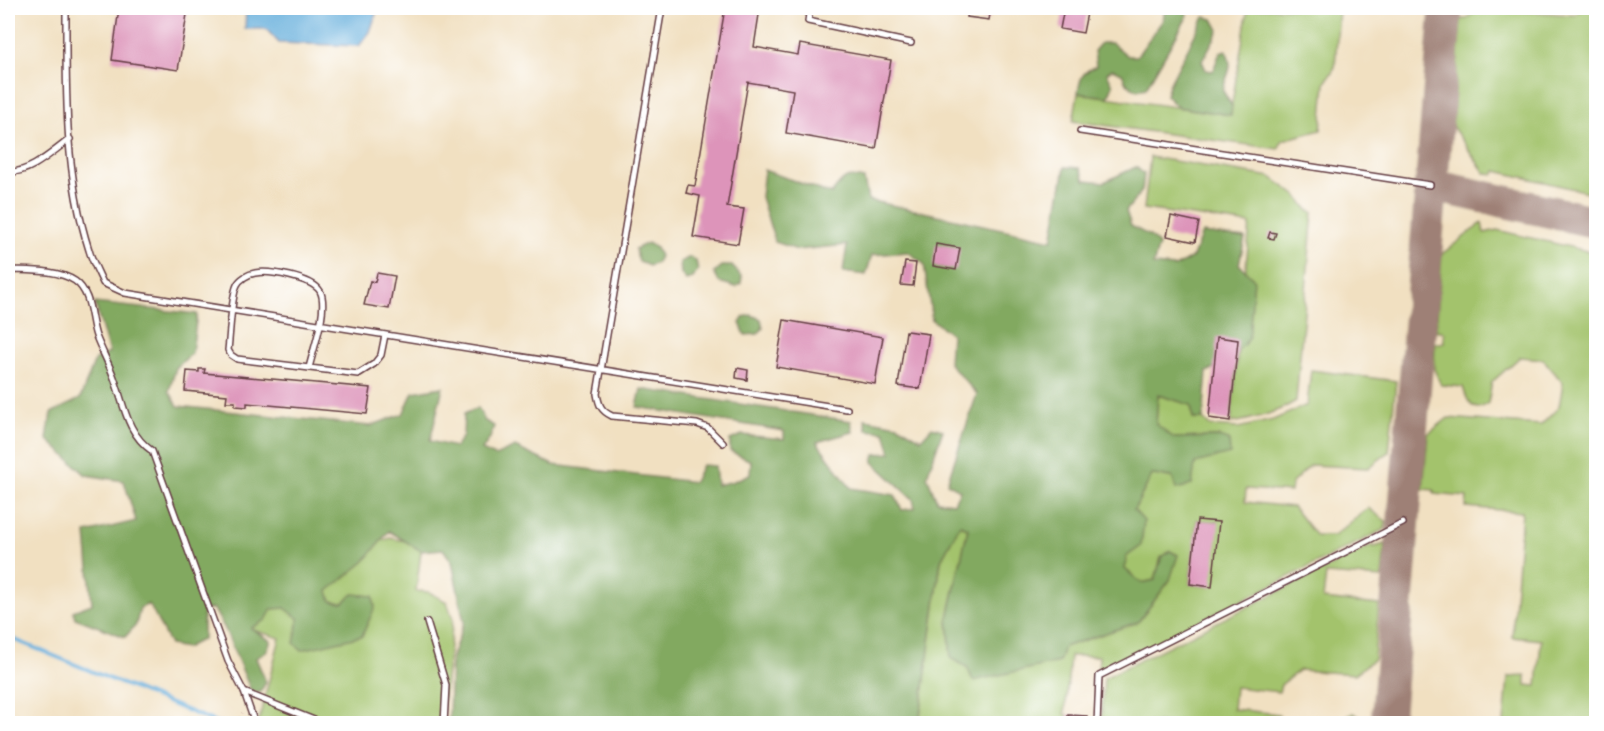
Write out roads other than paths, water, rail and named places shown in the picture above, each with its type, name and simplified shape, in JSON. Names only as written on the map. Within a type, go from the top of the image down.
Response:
[{"type":"lane","points":[[66,8],[67,106],[75,197],[89,251],[103,283],[125,293],[847,409]]},
{"type":"lane","points":[[662,8],[597,394],[599,405],[604,413],[612,416],[697,424],[708,428],[723,443]]},
{"type":"lane","points":[[810,8],[808,21],[911,43]]},
{"type":"lane","points":[[1080,131],[1430,185]]},
{"type":"lane","points":[[8,172],[14,173],[30,167],[70,140]]},
{"type":"lane","points":[[8,270],[66,276],[77,282],[85,291],[96,336],[113,375],[128,421],[140,443],[152,451],[228,661],[244,692],[255,723]]},
{"type":"lane","points":[[309,368],[320,325],[323,302],[320,291],[313,284],[294,277],[257,272],[245,276],[237,285],[228,350],[237,359],[309,368],[358,374],[365,371],[381,355],[385,335]]},
{"type":"lane","points":[[1097,723],[1100,676],[1403,523]]},
{"type":"lane","points":[[427,622],[447,685],[444,723]]},
{"type":"lane","points":[[244,692],[324,723]]},
{"type":"water","points":[[246,8],[378,8],[370,32],[359,46],[279,43],[266,29],[245,29]]},
{"type":"waterway","points":[[8,637],[220,724]]}]
